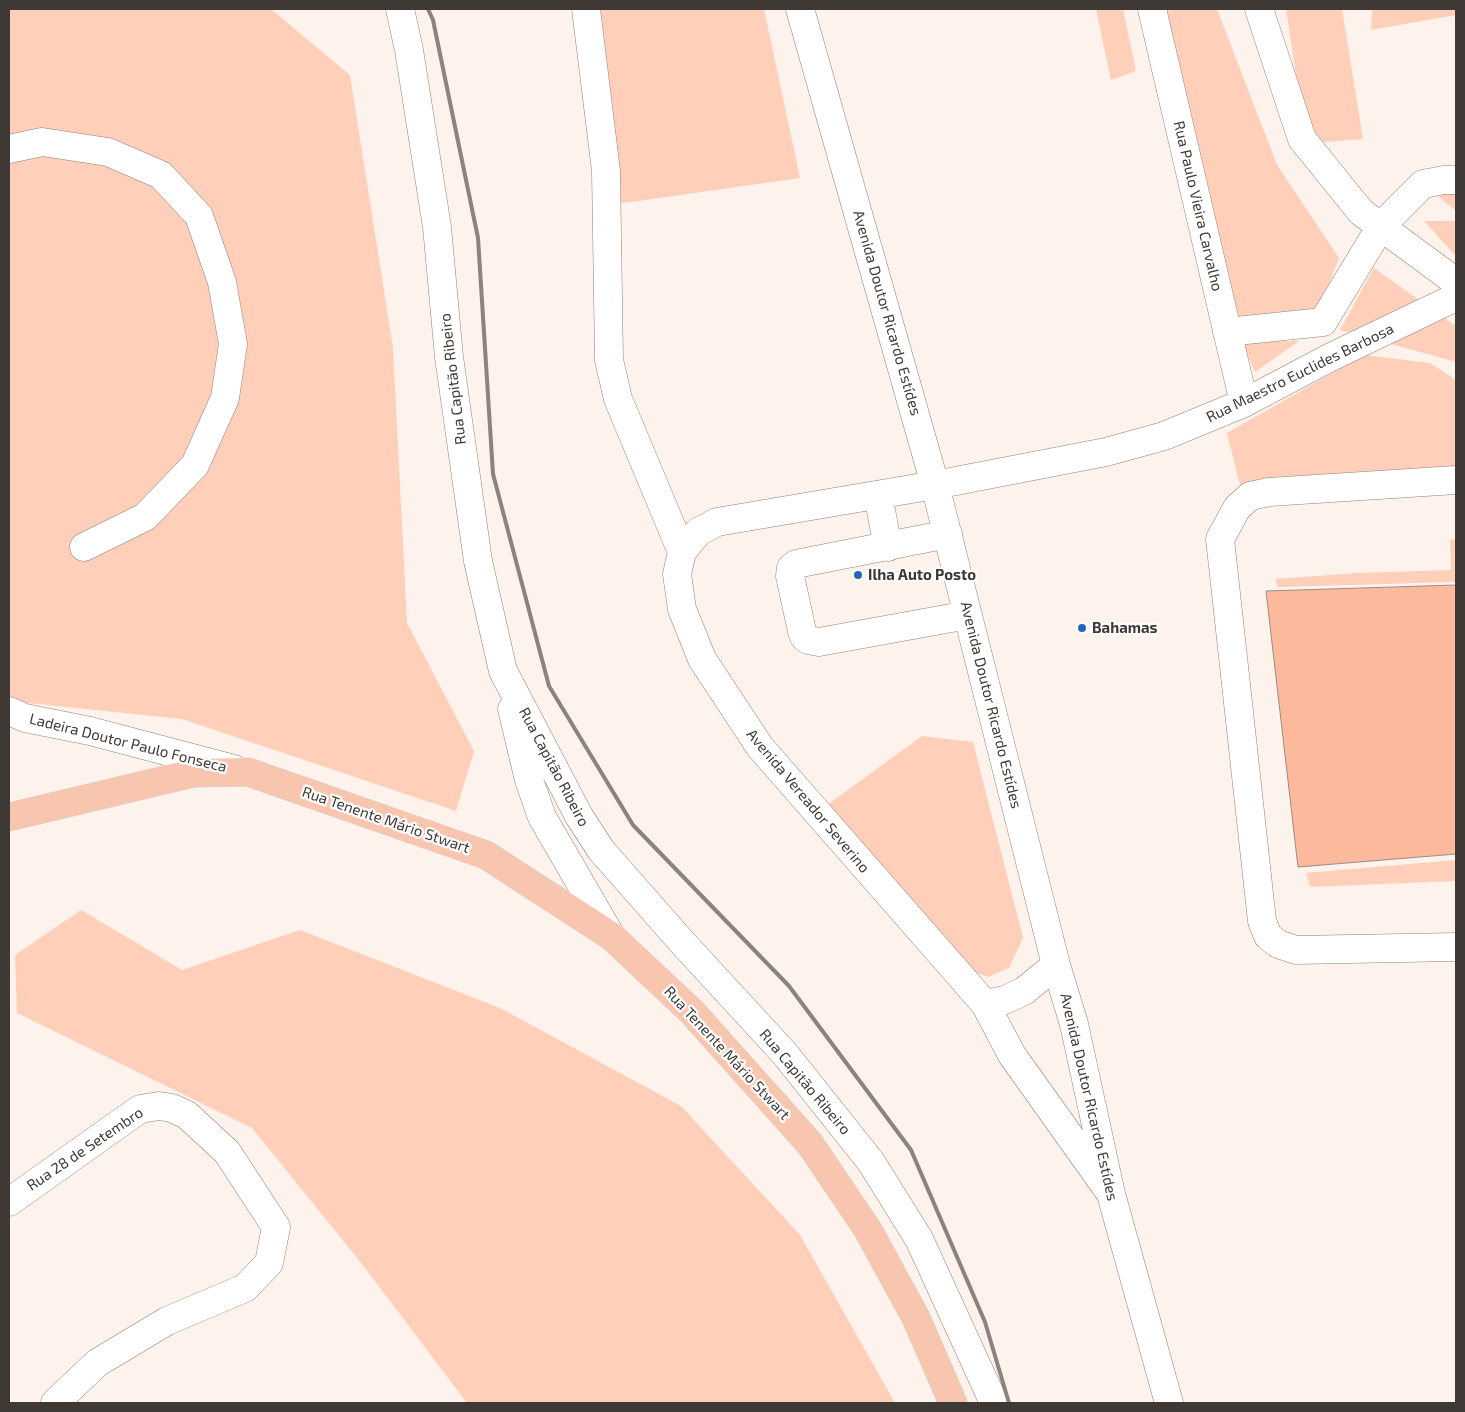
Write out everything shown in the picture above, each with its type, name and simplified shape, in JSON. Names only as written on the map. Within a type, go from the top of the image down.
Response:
[{"type":"main road","name":"Rua Tenente Mário Stwart","points":[[9,817],[194,773],[248,772],[486,854],[611,936],[692,1012],[810,1144],[868,1230],[916,1318],[953,1403]]},
{"type":"street","name":"Rua Capitão Ribeiro","points":[[400,9],[409,50],[438,227],[449,357],[478,561],[503,671],[579,816],[601,850],[681,941],[785,1054],[871,1162],[919,1239],[994,1403]]},
{"type":"street","points":[[586,9],[606,171],[609,360],[618,399],[682,552]]},
{"type":"street","name":"Avenida Doutor Ricardo Estídes","points":[[800,9],[948,534],[1056,965],[1074,1024],[1110,1194],[1169,1403]]},
{"type":"street","name":"Rua Paulo Vieira Carvalho","points":[[1152,9],[1244,403]]},
{"type":"street","points":[[1259,9],[1302,139],[1361,212],[1456,282]]},
{"type":"street","points":[[9,149],[42,142],[108,152],[161,175],[199,216],[222,282],[233,344],[225,398],[195,465],[145,517],[84,547]]},
{"type":"street","points":[[1329,358],[1323,322],[1381,226],[1423,184],[1456,180]]},
{"type":"street","name":"Rua Maestro Euclides Barbosa","points":[[935,485],[1123,447],[1164,436],[1244,403],[1329,358],[1456,297]]},
{"type":"street","points":[[1228,332],[1323,322]]},
{"type":"street","points":[[1456,480],[1269,492],[1250,496],[1238,508],[1220,539],[1262,921],[1268,936],[1278,944],[1296,950],[1456,946]]},
{"type":"street","name":"Avenida Vereador Severino","points":[[935,485],[717,522],[698,532],[682,552],[677,574],[682,609],[702,659],[760,747],[985,1004],[1012,1055],[1110,1194]]},
{"type":"street","points":[[878,495],[888,546]]},
{"type":"street","points":[[948,534],[796,564],[791,568],[790,576],[804,637],[808,640],[819,642],[968,615]]},
{"type":"street","points":[[503,671],[529,780],[542,817],[611,936]]},
{"type":"street","name":"Ladeira Doutor Paulo Fonseca","points":[[9,711],[25,718],[90,730],[248,772]]},
{"type":"street","points":[[985,1004],[1005,1000],[1018,994],[1056,965]]},
{"type":"street","name":"Rua 28 de Setembro","points":[[9,1202],[140,1109],[159,1106],[172,1108],[187,1115],[227,1152],[276,1227],[269,1263],[245,1288],[167,1321],[97,1364],[55,1403]]},
{"type":"shaded area","points":[[9,9],[271,9],[350,75],[393,348],[407,623],[474,751],[456,811],[182,719],[9,701]]},
{"type":"shaded area","points":[[594,9],[764,9],[800,178],[617,204]]},
{"type":"shaded area","points":[[1096,9],[1123,9],[1136,71],[1111,80]]},
{"type":"shaded area","points":[[1162,9],[1217,9],[1277,165],[1339,258],[1320,308],[1239,320]]},
{"type":"shaded area","points":[[1286,9],[1342,9],[1363,139],[1312,143],[1304,128]]},
{"type":"shaded area","points":[[1372,9],[1456,9],[1456,15],[1371,30]]},
{"type":"shaded area","points":[[1456,188],[1456,211],[1434,193]]},
{"type":"shaded area","points":[[1424,221],[1456,221],[1456,256]]},
{"type":"shaded area","points":[[1374,268],[1456,326],[1456,362],[1340,330]]},
{"type":"shaded area","points":[[1299,341],[1255,372],[1242,342]]},
{"type":"shaded area","points":[[1364,355],[1430,363],[1456,380],[1456,473],[1241,489],[1227,433]]},
{"type":"shaded area","points":[[1456,539],[1456,582],[1278,587],[1275,579],[1358,573],[1451,570],[1450,540]]},
{"type":"shaded area","points":[[922,736],[973,742],[1023,938],[1009,968],[988,977],[952,964],[823,808]]},
{"type":"shaded area","points":[[1456,860],[1456,883],[1455,881],[1310,887],[1306,873]]},
{"type":"shaded area","points":[[81,910],[182,970],[300,930],[500,1008],[681,1106],[800,1235],[895,1403],[467,1403],[362,1264],[252,1128],[17,1013],[15,955]]},
{"type":"building","points":[[1456,585],[1456,854],[1298,867],[1266,591]]},
{"type":"railway","points":[[428,9],[433,20],[478,238],[493,474],[549,686],[633,825],[789,986],[911,1150],[985,1322],[1009,1403]]},
{"type":"place","name":"Ilha Auto Posto","points":[[858,575]]},
{"type":"place","name":"Bahamas","points":[[1082,628]]}]
